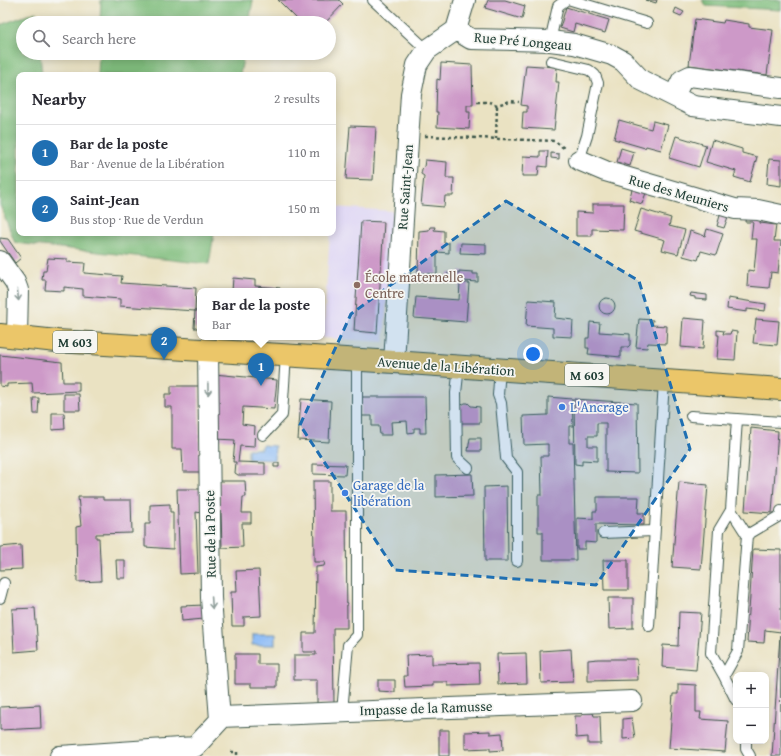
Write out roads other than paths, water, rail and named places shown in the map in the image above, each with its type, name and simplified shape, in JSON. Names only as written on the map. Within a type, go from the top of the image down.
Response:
[{"type":"main road","name":"M 603","points":[[9,336],[57,341],[208,350]]},
{"type":"main road","name":"Avenue de la Libération","points":[[208,350],[781,389]]},
{"type":"street","points":[[456,30],[465,0]]},
{"type":"street","name":"Rue Saint-Jean","points":[[394,362],[408,135],[413,87],[417,66],[427,50],[456,30]]},
{"type":"street","name":"Rue Pré Longeau","points":[[456,30],[471,39],[550,51],[574,44],[612,54],[623,62],[641,80],[693,106],[781,117]]},
{"type":"street","points":[[674,96],[682,80],[690,76],[781,88]]},
{"type":"street","name":"Rue des Meuniers","points":[[579,160],[605,172],[735,209],[758,210],[781,215]]},
{"type":"street","points":[[1,265],[15,282],[18,290],[9,336]]},
{"type":"street","name":"Rue de la Poste","points":[[208,350],[211,598],[220,717]]},
{"type":"street","name":"Impasse de la Ramusse","points":[[220,717],[632,701]]},
{"type":"street","points":[[60,756],[195,747],[220,720],[220,717]]},
{"type":"lane","points":[[373,0],[427,50]]},
{"type":"lane","points":[[566,0],[558,6],[550,51],[589,70],[595,75],[598,83],[587,136],[579,160]]},
{"type":"lane","points":[[571,0],[647,23]]},
{"type":"lane","points":[[263,435],[282,415],[286,355]]},
{"type":"lane","points":[[342,712],[348,645],[357,635],[357,360]]},
{"type":"lane","points":[[458,366],[456,392],[456,458],[468,468]]},
{"type":"lane","points":[[500,369],[498,395],[501,403],[506,458],[517,472],[518,561]]},
{"type":"lane","points":[[649,626],[664,381]]},
{"type":"lane","points":[[691,416],[781,422]]},
{"type":"lane","points":[[733,694],[711,653],[719,530],[731,510],[737,419]]},
{"type":"lane","points":[[724,676],[738,651],[747,535],[731,510]]},
{"type":"lane","points":[[747,535],[781,515],[781,512]]},
{"type":"lane","points":[[603,533],[654,531]]},
{"type":"lane","points":[[0,598],[4,583]]},
{"type":"lane","points":[[746,744],[746,749],[750,756]]},
{"type":"water","points":[[262,445],[275,446],[274,460],[248,459],[248,449],[262,449]]},
{"type":"water","points":[[252,634],[275,634],[275,645],[252,645]]},
{"type":"place","name":"École maternelle Centre","points":[[357,285]]},
{"type":"place","name":"Saint-Jean","points":[[164,360]]},
{"type":"place","name":"Bar de la poste","points":[[261,386]]},
{"type":"place","name":"L'Ancrage","points":[[562,407]]},
{"type":"place","name":"Garage de la libération","points":[[345,493]]}]
